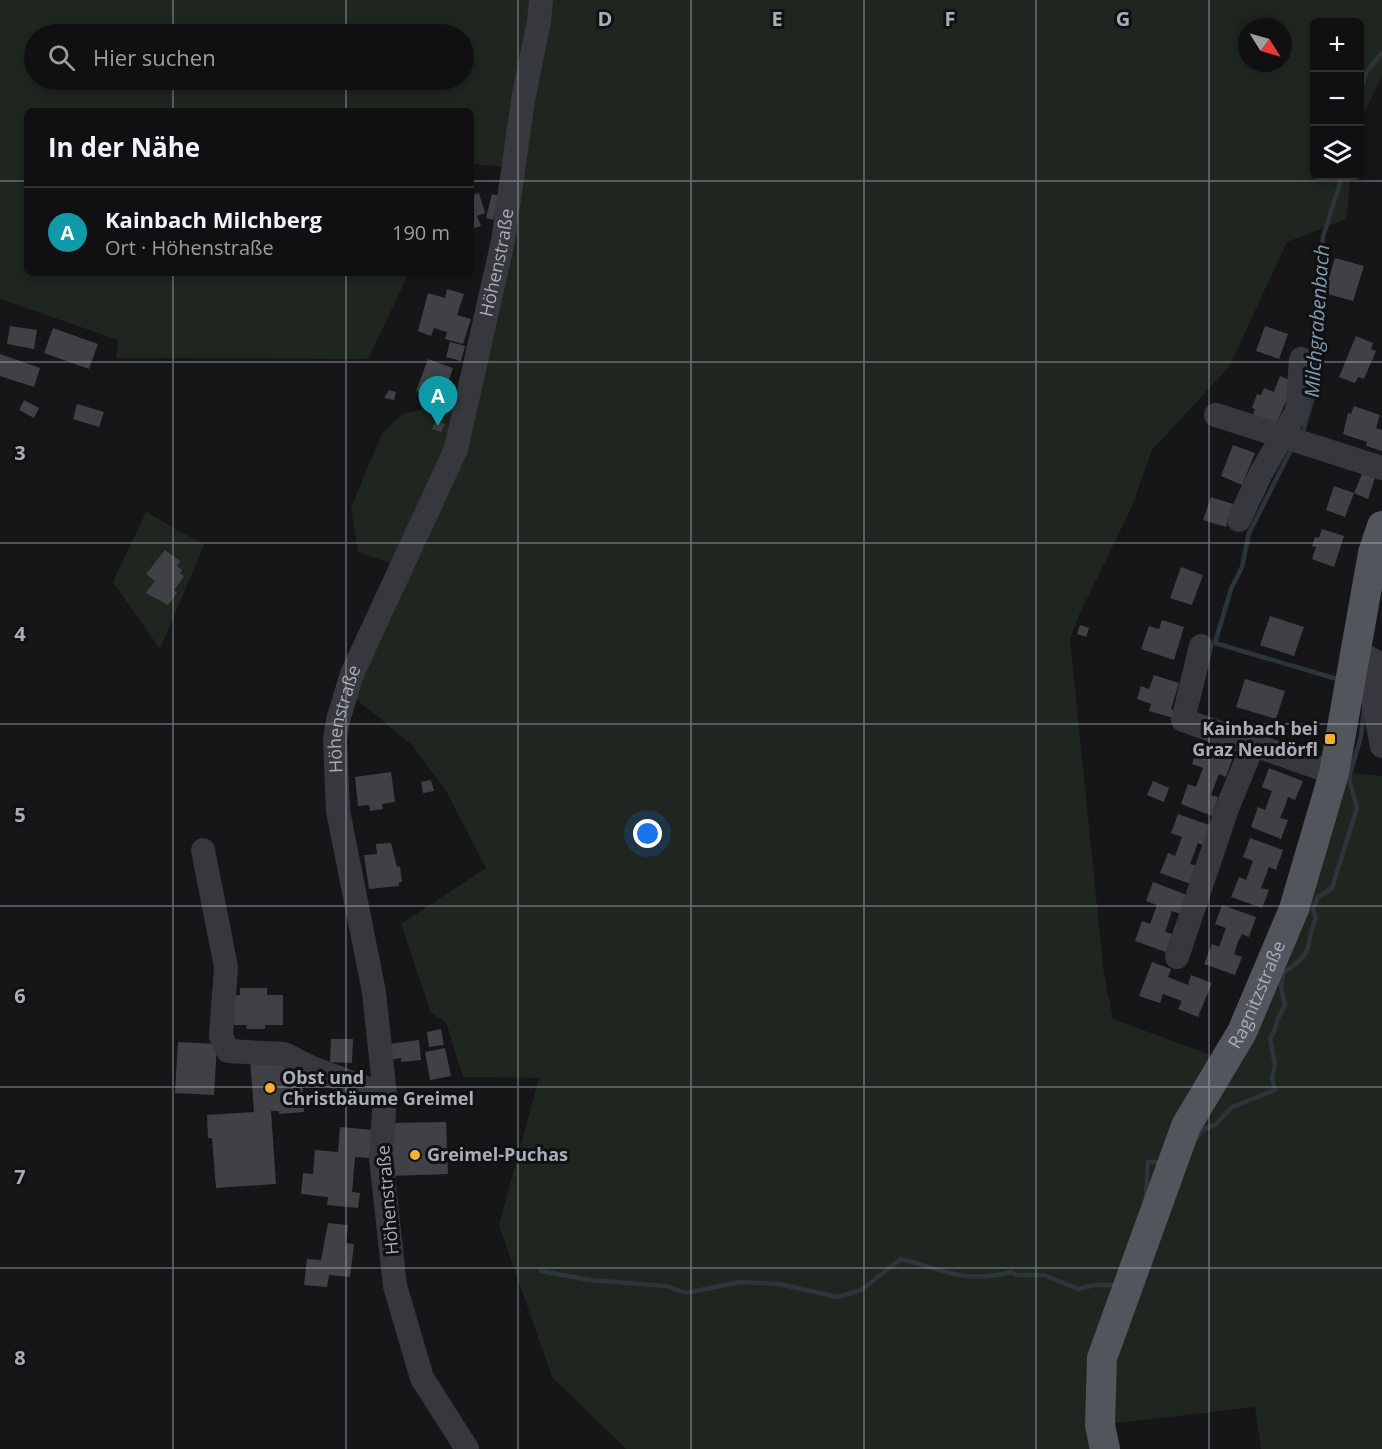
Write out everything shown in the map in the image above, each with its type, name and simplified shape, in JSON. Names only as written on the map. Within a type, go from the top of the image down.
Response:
[{"type":"main road","name":"Ragnitzstraße","points":[[1105,1449],[1100,1425],[1102,1358],[1186,1126],[1242,1032],[1294,909],[1334,773],[1373,553],[1382,526]]},
{"type":"street","name":"Höhenstraße","points":[[467,1449],[422,1378],[395,1286],[381,1158],[385,1095],[374,992],[338,811],[335,740],[338,720],[352,674],[456,449],[503,241],[523,100],[541,0]]},
{"type":"street","points":[[1239,520],[1281,436],[1297,411],[1301,359]]},
{"type":"street","points":[[1216,415],[1382,468]]},
{"type":"street","points":[[1201,646],[1183,720],[1334,773]]},
{"type":"street","points":[[1354,659],[1382,665]]},
{"type":"street","points":[[1354,659],[1382,678]]},
{"type":"street","points":[[1354,659],[1372,695],[1382,746]]},
{"type":"street","points":[[1178,957],[1228,806],[1253,745]]},
{"type":"street","points":[[203,850],[226,967],[221,1036],[228,1051],[284,1054],[312,1068],[385,1095]]},
{"type":"shaded area","points":[[0,0],[1382,0],[1382,76],[1364,114],[1364,18],[1310,18],[1310,180],[1351,180],[1346,219],[1287,242],[1229,367],[1152,450],[1130,511],[1078,617],[1070,640],[1104,974],[1113,1019],[1219,1058],[1246,1005],[1325,771],[1382,776],[1382,1449],[1261,1449],[1255,1407],[1091,1426],[1090,1449],[626,1449],[552,1377],[499,1225],[539,1078],[463,1077],[446,1022],[431,1013],[401,924],[486,868],[446,791],[412,745],[340,686],[401,567],[358,552],[351,508],[382,433],[403,414],[460,401],[506,167],[474,164],[474,108],[24,108],[24,276],[408,276],[368,359],[116,358],[118,340],[0,299]]},
{"type":"shaded area","points":[[146,512],[204,545],[160,649],[113,582]]},
{"type":"building","points":[[479,193],[485,213],[477,216],[481,226],[474,228],[474,194]]},
{"type":"building","points":[[492,194],[500,196],[493,220],[486,218]]},
{"type":"building","points":[[1335,258],[1364,266],[1353,301],[1324,293]]},
{"type":"building","points":[[447,289],[464,294],[457,315],[471,319],[463,344],[445,339],[447,332],[434,328],[431,336],[418,331],[428,293],[445,298]]},
{"type":"building","points":[[10,326],[37,330],[34,349],[7,344]]},
{"type":"building","points":[[1265,326],[1288,334],[1279,359],[1256,351]]},
{"type":"building","points":[[53,328],[98,344],[89,369],[44,353]]},
{"type":"building","points":[[1356,336],[1373,343],[1371,349],[1376,351],[1364,379],[1358,377],[1355,383],[1339,377]]},
{"type":"building","points":[[450,342],[465,346],[461,361],[446,357]]},
{"type":"building","points":[[0,354],[40,368],[34,387],[0,376]]},
{"type":"building","points":[[428,359],[453,368],[442,401],[416,391]]},
{"type":"building","points":[[1280,376],[1294,382],[1275,427],[1252,418],[1255,409],[1252,408],[1257,394],[1261,395],[1264,388],[1274,392]]},
{"type":"building","points":[[389,390],[396,392],[394,400],[384,398]]},
{"type":"building","points":[[24,400],[39,408],[34,418],[19,410]]},
{"type":"building","points":[[77,404],[104,412],[99,427],[73,419]]},
{"type":"building","points":[[1354,406],[1380,415],[1376,428],[1382,430],[1382,451],[1366,446],[1367,442],[1343,434],[1348,413],[1351,414]]},
{"type":"building","points":[[436,420],[445,424],[441,432],[432,429]]},
{"type":"building","points":[[1233,445],[1255,453],[1242,485],[1221,476]]},
{"type":"building","points":[[1362,474],[1375,478],[1368,499],[1354,493]]},
{"type":"building","points":[[1334,486],[1354,493],[1345,517],[1326,510]]},
{"type":"building","points":[[1211,497],[1233,504],[1226,527],[1203,520]]},
{"type":"building","points":[[1322,529],[1344,536],[1334,567],[1312,559],[1316,547],[1312,546],[1315,537],[1319,538]]},
{"type":"building","points":[[165,550],[180,561],[177,566],[182,570],[180,573],[184,577],[174,590],[177,593],[168,605],[146,593],[155,581],[146,574]]},
{"type":"building","points":[[1181,567],[1203,575],[1192,605],[1170,598]]},
{"type":"building","points":[[1270,616],[1304,627],[1294,656],[1260,645]]},
{"type":"building","points":[[1162,620],[1184,627],[1174,660],[1141,649],[1149,626],[1159,629]]},
{"type":"building","points":[[1080,625],[1089,628],[1086,637],[1077,634]]},
{"type":"building","points":[[1154,675],[1179,683],[1171,709],[1175,710],[1173,718],[1149,711],[1151,704],[1137,699],[1141,686],[1149,689]]},
{"type":"building","points":[[1245,679],[1285,691],[1276,719],[1236,707]]},
{"type":"building","points":[[1199,745],[1233,757],[1226,777],[1219,774],[1211,795],[1218,797],[1212,816],[1181,804],[1188,784],[1196,787],[1203,768],[1192,764]]},
{"type":"building","points":[[1269,768],[1303,781],[1295,800],[1288,797],[1280,818],[1288,820],[1281,839],[1251,827],[1258,807],[1265,810],[1272,791],[1262,787]]},
{"type":"building","points":[[391,772],[395,802],[382,804],[383,809],[370,811],[369,805],[358,806],[355,777]]},
{"type":"building","points":[[431,780],[434,791],[423,793],[421,782]]},
{"type":"building","points":[[1153,781],[1169,788],[1164,802],[1147,795]]},
{"type":"building","points":[[1178,814],[1212,826],[1205,846],[1198,843],[1190,864],[1197,866],[1191,884],[1160,873],[1168,853],[1175,856],[1182,837],[1171,833]]},
{"type":"building","points":[[1250,838],[1283,850],[1276,870],[1269,867],[1261,888],[1269,890],[1262,908],[1231,897],[1239,877],[1246,880],[1253,861],[1243,857]]},
{"type":"building","points":[[391,843],[397,867],[400,866],[402,882],[399,882],[399,886],[369,889],[364,855],[377,854],[376,844]]},
{"type":"building","points":[[1153,882],[1187,895],[1180,914],[1172,911],[1165,932],[1172,934],[1166,952],[1135,941],[1142,921],[1150,924],[1157,905],[1146,901]]},
{"type":"building","points":[[1222,905],[1256,917],[1249,937],[1242,934],[1238,942],[1234,954],[1242,957],[1235,975],[1204,964],[1212,944],[1219,947],[1226,928],[1215,924]]},
{"type":"building","points":[[1152,962],[1171,969],[1168,977],[1188,985],[1191,975],[1212,983],[1198,1017],[1178,1009],[1182,1001],[1163,994],[1160,1003],[1139,996]]},
{"type":"building","points":[[240,988],[267,988],[267,995],[283,995],[283,1025],[265,1025],[265,1029],[246,1029],[247,1025],[229,1025],[230,995],[240,995]]},
{"type":"building","points":[[441,1029],[444,1045],[429,1047],[427,1032]]},
{"type":"building","points":[[331,1039],[353,1039],[352,1063],[330,1062]]},
{"type":"building","points":[[419,1040],[421,1060],[401,1062],[401,1058],[390,1060],[388,1044]]},
{"type":"building","points":[[178,1042],[217,1044],[214,1095],[175,1093]]},
{"type":"building","points":[[445,1048],[451,1076],[430,1080],[425,1052]]},
{"type":"building","points":[[250,1058],[301,1066],[304,1112],[279,1114],[279,1111],[271,1111],[276,1184],[216,1188],[212,1138],[208,1138],[207,1115],[254,1112]]},
{"type":"building","points":[[446,1122],[448,1174],[389,1176],[388,1123]]},
{"type":"building","points":[[340,1127],[373,1130],[370,1158],[355,1157],[352,1192],[360,1193],[358,1208],[327,1205],[328,1197],[301,1194],[303,1173],[313,1174],[315,1150],[338,1152]]},
{"type":"building","points":[[328,1223],[348,1225],[346,1243],[354,1244],[350,1277],[329,1275],[327,1287],[304,1285],[307,1259],[321,1260]]},
{"type":"waterway","name":"Milchgrabenbach","points":[[1364,80],[1367,71],[1382,53]]},
{"type":"waterway","name":"Milchgrabenbach","points":[[1303,432],[1313,397],[1315,366],[1313,325],[1323,237],[1340,180]]},
{"type":"waterway","name":"Milchgrabenbach","points":[[1291,450],[1249,533],[1242,567],[1231,589],[1215,643],[1337,679]]},
{"type":"waterway","name":"Milchgrabenbach","points":[[1195,1140],[1203,1129],[1215,1125],[1232,1107],[1275,1090],[1272,1078],[1275,1065],[1270,1038],[1285,1006],[1281,987],[1283,973],[1300,960],[1307,950],[1316,918],[1313,909],[1318,897],[1332,888],[1357,808],[1349,778],[1361,736],[1364,710]]},
{"type":"waterway","name":"Milchgrabenbach","points":[[1146,1197],[1148,1162],[1161,1162]]},
{"type":"waterway","points":[[541,1271],[590,1280],[666,1286],[686,1293],[740,1282],[779,1284],[838,1297],[861,1290],[901,1259],[967,1276],[980,1277],[1011,1272],[1017,1275],[1044,1275],[1078,1289],[1095,1285],[1116,1285]]},
{"type":"place","name":"Kainbach Milchberg","points":[[438,426]]},
{"type":"place","name":"Kainbach bei Graz Neudörfl","points":[[1330,739]]},
{"type":"place","name":"Obst und Christbäume Greimel","points":[[270,1088]]},
{"type":"place","name":"Greimel-Puchas","points":[[415,1155]]}]
